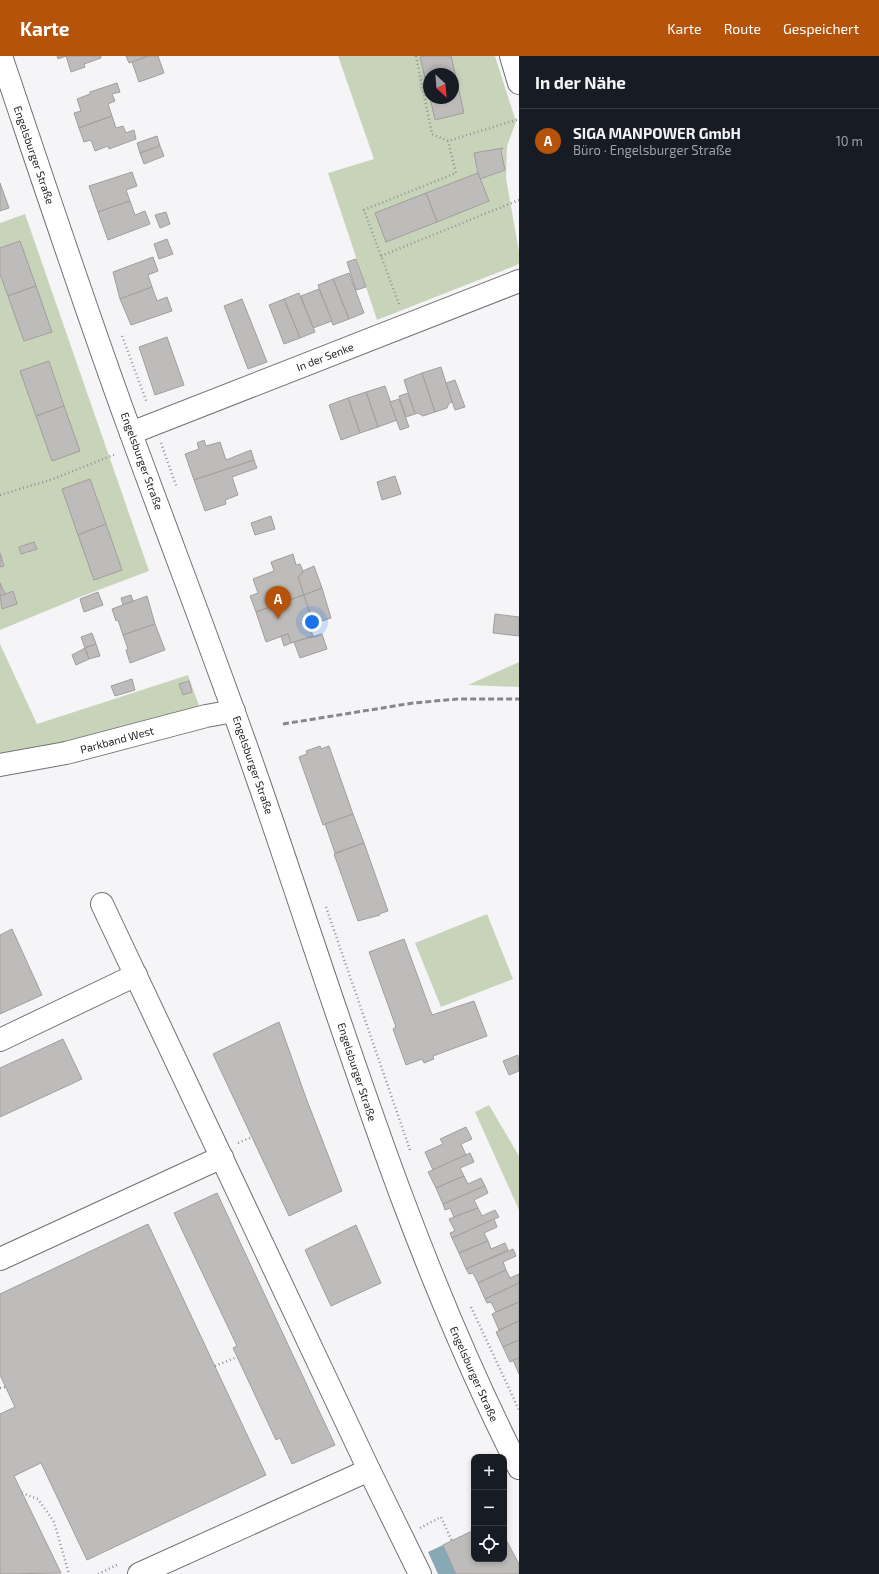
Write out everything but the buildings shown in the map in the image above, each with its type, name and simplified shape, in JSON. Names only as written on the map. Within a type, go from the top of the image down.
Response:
[{"type":"street","name":"Engelsburger Straße","points":[[1,56],[133,439],[234,711],[376,1129],[411,1225],[449,1318],[486,1402],[519,1468]]},
{"type":"street","points":[[511,56],[519,83]]},
{"type":"street","name":"In der Senke","points":[[133,439],[407,325],[519,281]]},
{"type":"street","name":"Parkband West","points":[[0,765],[66,753],[206,716],[234,711]]},
{"type":"street","points":[[102,904],[369,1470],[420,1574]]},
{"type":"street","points":[[0,1040],[136,975]]},
{"type":"street","points":[[0,1259],[222,1157]]},
{"type":"street","points":[[139,1574],[369,1470]]},
{"type":"path","points":[[416,56],[432,134],[448,141],[519,119]]},
{"type":"path","points":[[407,325],[364,210],[456,173],[448,141]]},
{"type":"path","points":[[381,256],[519,200]]},
{"type":"path","points":[[0,495],[53,479],[133,439]]},
{"type":"path","points":[[215,1366],[237,1357]]},
{"type":"path","points":[[0,1388],[5,1386]]},
{"type":"path","points":[[22,1493],[38,1499],[54,1522],[69,1574]]},
{"type":"path","points":[[424,1526],[441,1517],[452,1541]]},
{"type":"green space","points":[[338,56],[495,56],[516,122],[507,146],[506,178],[519,252],[519,263],[377,320],[328,173],[374,159]]},
{"type":"green space","points":[[25,214],[149,571],[80,597],[0,630],[0,223]]},
{"type":"green space","points":[[0,644],[37,724],[188,675],[207,728],[70,762],[0,774]]},
{"type":"green space","points":[[519,662],[519,687],[468,685]]},
{"type":"green space","points":[[487,914],[513,979],[441,1007],[415,943]]},
{"type":"green space","points":[[489,1105],[519,1156],[519,1210],[475,1112]]},
{"type":"water","points":[[443,1545],[456,1574],[438,1574],[428,1552]]},
{"type":"railway","points":[[283,724],[413,703],[458,699],[519,699]]},
{"type":"place","name":"SIGA MANPOWER GmbH","points":[[278,619]]}]
